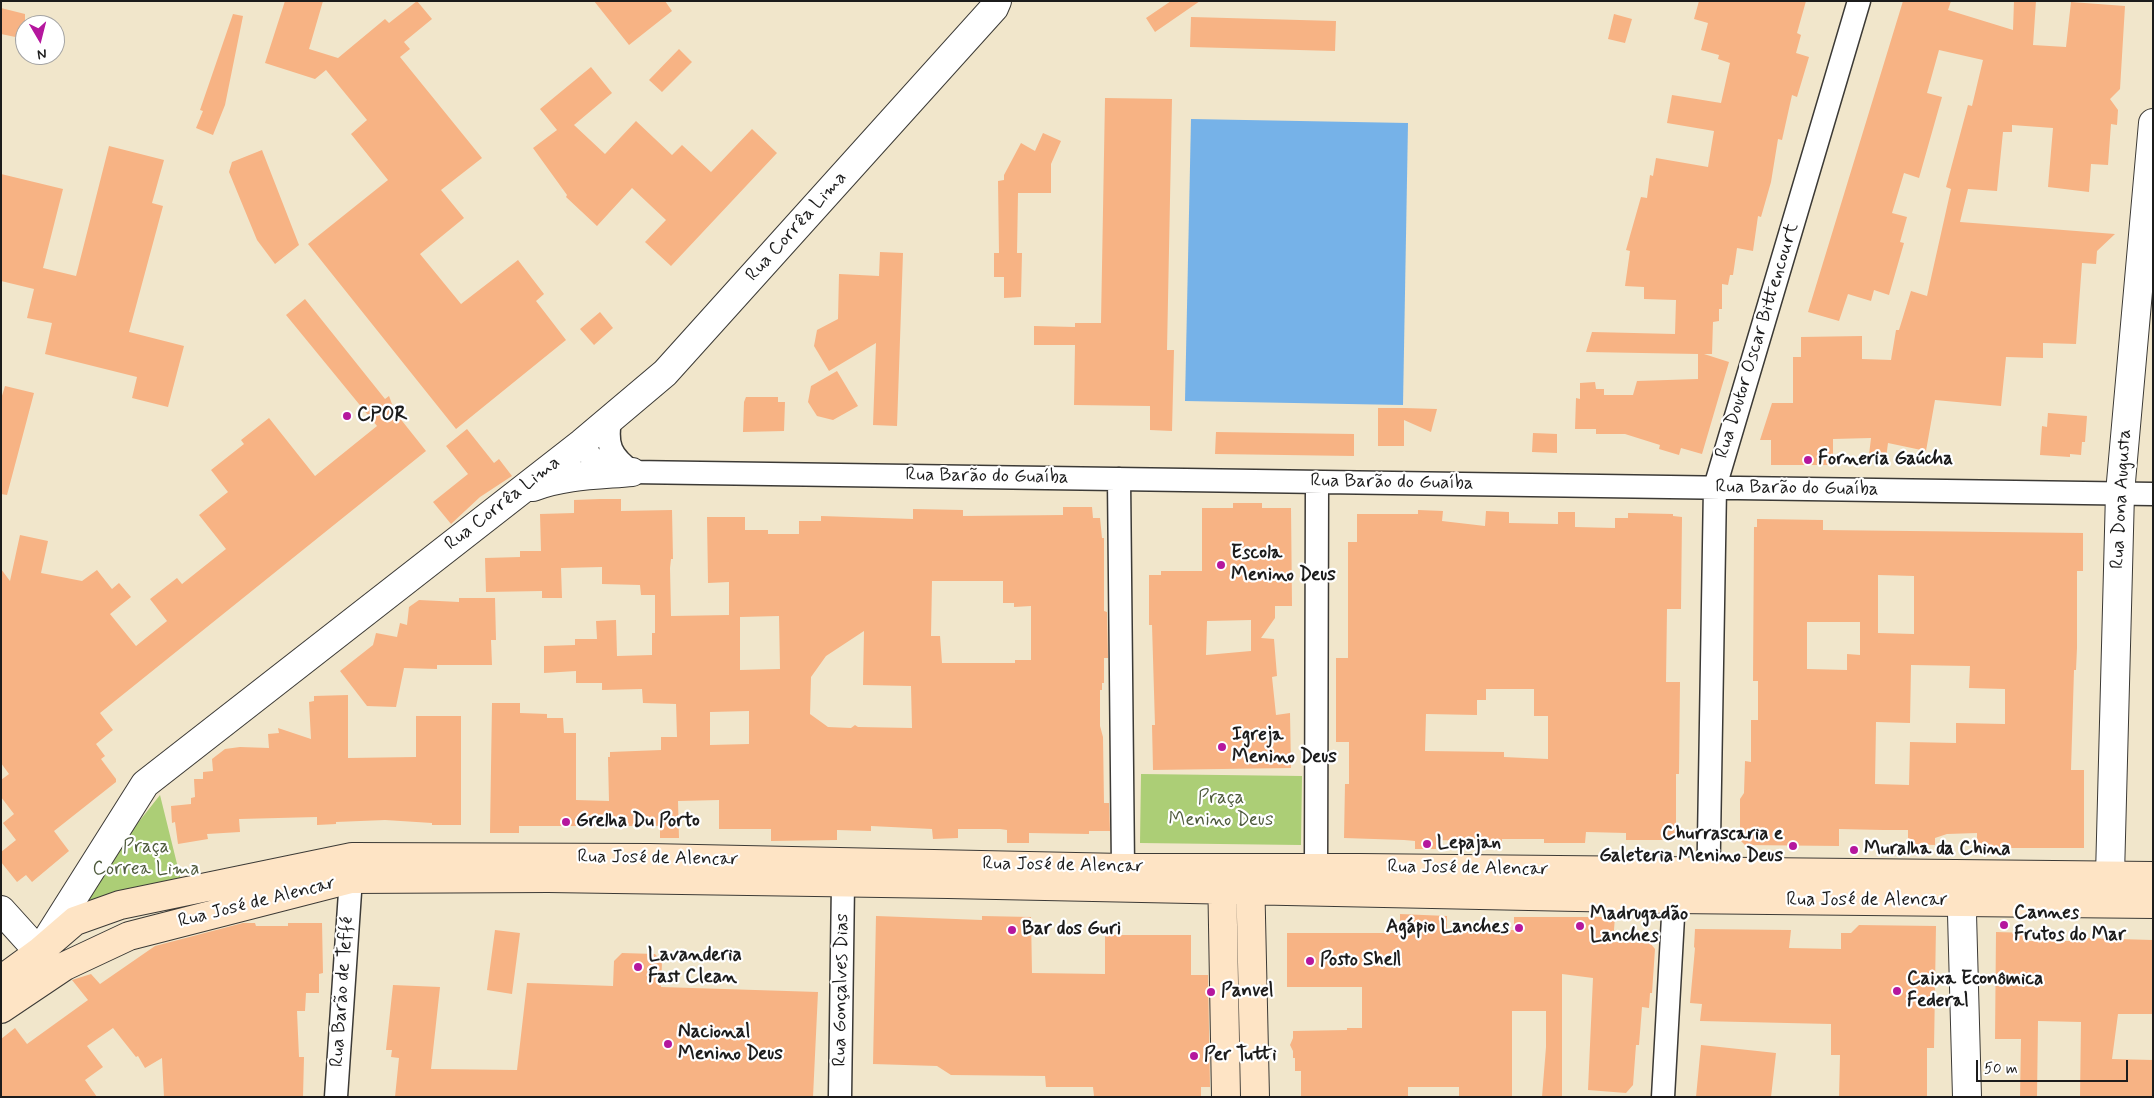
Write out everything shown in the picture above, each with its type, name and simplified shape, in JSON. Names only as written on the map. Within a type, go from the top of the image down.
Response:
[{"type":"main road","name":"Rua José de Alencar","points":[[39,952],[75,921],[120,905],[351,868],[618,858],[1123,868],[1222,878]]},
{"type":"main road","points":[[548,878],[618,858]]},
{"type":"main road","points":[[803,861],[843,883],[891,863]]},
{"type":"main road","name":"Rua José de Alencar","points":[[5,996],[129,936],[351,868],[548,878],[1073,887],[1250,878],[1674,899],[2153,904]]},
{"type":"main road","name":"Rua José de Alencar","points":[[1250,878],[1316,868],[2153,876]]},
{"type":"main road","points":[[1222,878],[1226,1097]]},
{"type":"main road","points":[[1250,878],[1255,1097]]},
{"type":"street","name":"Rua Corrêa Lima","points":[[5,996],[39,952],[145,784],[582,443],[665,373],[988,15],[998,1]]},
{"type":"street","name":"Rua Doutor Oscar Bittencourt","points":[[1708,899],[1715,487],[1859,1]]},
{"type":"street","name":"Rua Dona Augusta","points":[[2110,875],[2120,493],[2153,124]]},
{"type":"street","points":[[610,418],[608,438],[610,448],[616,461],[632,472]]},
{"type":"street","name":"Rua Barão do Guaíba","points":[[582,443],[588,455],[598,464],[632,472],[2153,494]]},
{"type":"street","points":[[509,499],[548,481],[632,472]]},
{"type":"street","points":[[1073,887],[1100,880],[1123,868],[1119,479]]},
{"type":"street","points":[[1316,868],[1317,482]]},
{"type":"street","name":"Rua Barão de Teffé","points":[[336,1097],[351,868]]},
{"type":"street","points":[[1961,874],[1967,1097]]},
{"type":"street","name":"Rua Gonçalves Dias","points":[[840,1097],[843,883]]},
{"type":"street","points":[[1663,1097],[1674,899]]},
{"type":"street","points":[[1,910],[39,952]]},
{"type":"green space","name":"Praça Menino Deus","points":[[1141,774],[1302,776],[1301,845],[1140,843]]},
{"type":"green space","name":"Praça Correa Lima","points":[[160,795],[181,880],[69,910]]},
{"type":"water","points":[[1191,119],[1408,123],[1403,405],[1185,401]]},
{"type":"building","points":[[285,1],[323,1],[309,49],[338,58],[385,19],[389,23],[417,1],[432,19],[404,42],[410,49],[400,57],[482,158],[441,190],[464,218],[420,254],[461,304],[518,260],[544,294],[536,301],[566,340],[456,429],[308,244],[388,180],[351,134],[367,120],[326,70],[315,79],[265,63]]},
{"type":"building","points":[[594,1],[665,1],[672,11],[629,45]]},
{"type":"building","points":[[1171,1],[1200,1],[1155,32],[1146,18]]},
{"type":"building","points":[[1699,1],[1806,1],[1797,33],[1801,35],[1796,53],[1809,57],[1797,97],[1792,95],[1782,140],[1778,139],[1771,182],[1761,217],[1758,216],[1753,251],[1737,248],[1733,275],[1730,275],[1728,285],[1722,284],[1722,309],[1719,309],[1719,321],[1713,322],[1712,354],[1704,354],[1729,362],[1702,454],[1681,448],[1679,455],[1659,449],[1660,445],[1625,434],[1596,434],[1596,429],[1575,429],[1576,398],[1580,399],[1580,383],[1595,382],[1596,389],[1604,389],[1604,395],[1633,395],[1637,381],[1698,379],[1698,354],[1586,352],[1592,332],[1675,334],[1676,300],[1644,299],[1644,287],[1625,286],[1630,251],[1626,250],[1641,197],[1647,198],[1650,175],[1653,176],[1656,158],[1708,167],[1714,131],[1667,123],[1672,95],[1721,103],[1730,63],[1718,59],[1719,55],[1701,50],[1708,23],[1694,19]]},
{"type":"building","points":[[1903,1],[1951,1],[1948,10],[2013,30],[2014,1],[2036,1],[2033,45],[2066,47],[2071,2],[2125,6],[2120,89],[2110,99],[2118,110],[2117,125],[2111,124],[2108,165],[2091,164],[2089,192],[2048,187],[2053,128],[2012,125],[2012,132],[2003,132],[1997,191],[1968,189],[1960,222],[2115,234],[2097,251],[2096,264],[2082,263],[2076,344],[2043,343],[2043,358],[2006,357],[2001,406],[1935,400],[1926,451],[1888,443],[1886,458],[1869,455],[1871,438],[1833,439],[1833,465],[1771,465],[1771,440],[1760,440],[1772,403],[1793,403],[1793,357],[1801,357],[1801,337],[1862,336],[1862,359],[1891,360],[1896,330],[1899,330],[1911,291],[1927,296],[1951,189],[1946,187],[1968,105],[1972,106],[1983,60],[1939,50],[1927,93],[1942,97],[1919,178],[1904,173],[1892,213],[1907,217],[1900,242],[1904,243],[1889,295],[1874,290],[1871,301],[1848,294],[1839,321],[1808,312]]},
{"type":"building","points":[[1,8],[25,14],[15,15],[15,37],[1,34]]},
{"type":"building","points":[[233,14],[243,16],[225,105],[213,135],[196,128],[203,111],[200,110]]},
{"type":"building","points":[[1614,14],[1632,19],[1625,43],[1608,39]]},
{"type":"building","points":[[1191,17],[1336,21],[1335,51],[1190,47]]},
{"type":"building","points":[[679,49],[692,62],[662,92],[649,80]]},
{"type":"building","points":[[591,67],[612,93],[574,125],[605,154],[636,121],[672,155],[682,145],[711,172],[752,129],[777,153],[671,266],[645,242],[666,220],[632,188],[597,226],[566,197],[567,195],[533,148],[557,130],[540,109]]},
{"type":"building","points":[[1105,98],[1172,99],[1167,350],[1174,350],[1172,431],[1150,430],[1150,406],[1074,405],[1075,345],[1034,345],[1034,326],[1075,327],[1075,323],[1101,323]]},
{"type":"building","points":[[1043,133],[1061,141],[1051,164],[1051,193],[1018,193],[1017,253],[1022,253],[1021,297],[1004,298],[1004,277],[994,277],[994,253],[999,253],[998,181],[1004,180],[1004,175],[1021,143],[1035,151]]},
{"type":"building","points":[[109,146],[164,160],[152,203],[163,206],[129,332],[184,346],[168,407],[132,398],[137,377],[45,354],[52,323],[27,318],[34,289],[1,281],[1,174],[63,189],[43,268],[76,276]]},
{"type":"building","points":[[262,150],[299,245],[275,264],[257,240],[229,172],[232,162]]},
{"type":"building","points":[[880,252],[903,253],[897,426],[873,425],[876,343],[829,371],[814,346],[817,330],[838,319],[839,274],[879,276]]},
{"type":"building","points":[[305,299],[385,399],[389,396],[395,412],[426,451],[100,713],[113,730],[96,744],[105,756],[101,759],[116,779],[116,782],[54,831],[69,851],[32,882],[26,875],[17,882],[1,862],[1,852],[16,840],[3,823],[14,814],[1,797],[1,780],[9,774],[1,763],[1,569],[10,581],[20,535],[48,541],[41,573],[82,581],[97,570],[112,589],[119,583],[131,597],[110,614],[136,646],[167,621],[150,599],[177,578],[182,584],[226,549],[199,515],[228,492],[211,470],[244,444],[241,440],[269,418],[315,476],[377,426],[286,315]]},
{"type":"building","points":[[600,312],[613,328],[594,345],[580,329]]},
{"type":"building","points":[[837,371],[858,406],[833,420],[817,416],[808,402],[811,386]]},
{"type":"building","points":[[5,386],[34,393],[7,495],[1,494],[1,399]]},
{"type":"building","points":[[746,397],[778,397],[778,402],[785,402],[784,431],[743,432],[744,402]]},
{"type":"building","points":[[1378,408],[1437,409],[1431,432],[1404,420],[1404,446],[1378,446]]},
{"type":"building","points":[[2048,413],[2087,416],[2085,442],[2082,442],[2081,455],[2070,454],[2070,457],[2040,455],[2042,426],[2047,427]]},
{"type":"building","points":[[467,429],[494,463],[499,459],[512,476],[480,497],[451,524],[433,502],[468,474],[446,446]]},
{"type":"building","points":[[1216,432],[1354,434],[1354,456],[1215,454]]},
{"type":"building","points":[[1533,433],[1557,434],[1557,453],[1532,452]]},
{"type":"building","points":[[621,499],[621,511],[672,510],[671,616],[729,615],[729,582],[708,583],[707,517],[745,517],[745,530],[768,530],[768,534],[799,534],[799,521],[821,521],[821,516],[913,519],[913,509],[963,510],[963,516],[1063,515],[1063,507],[1092,507],[1093,518],[1100,518],[1102,538],[1104,538],[1104,611],[1107,612],[1108,658],[1104,658],[1104,683],[1102,683],[1102,690],[1100,690],[1100,726],[1103,737],[1104,803],[1109,803],[1110,831],[1089,831],[1089,834],[1029,833],[1029,843],[1007,843],[1007,830],[1000,829],[958,829],[958,838],[933,839],[932,829],[871,826],[871,831],[837,830],[837,840],[771,841],[771,829],[719,829],[719,800],[678,801],[679,838],[660,838],[660,826],[519,826],[519,833],[490,833],[492,703],[520,703],[520,713],[547,714],[547,718],[563,718],[564,733],[576,733],[576,800],[609,801],[608,757],[610,757],[610,752],[661,750],[661,737],[677,737],[676,704],[643,703],[642,689],[602,690],[602,683],[576,683],[576,671],[544,673],[544,646],[575,645],[575,639],[597,639],[596,621],[616,620],[617,656],[652,655],[652,633],[655,633],[655,595],[641,595],[640,585],[602,584],[602,567],[561,568],[562,598],[542,598],[542,591],[486,592],[485,558],[520,557],[520,551],[541,551],[540,514],[574,513],[574,500]],"holes":[[[932,581],[1003,581],[1003,603],[1014,603],[1014,607],[1031,606],[1031,660],[1015,660],[1015,663],[942,663],[940,636],[931,636]],[[779,616],[780,669],[740,670],[740,617]],[[864,631],[863,685],[911,686],[912,728],[858,727],[855,725],[851,728],[828,727],[810,714],[811,677],[826,656]],[[749,711],[749,744],[710,745],[710,712]]]},
{"type":"building","points":[[1233,503],[1262,503],[1262,508],[1291,508],[1292,606],[1275,606],[1275,618],[1261,638],[1274,639],[1277,676],[1272,677],[1276,715],[1290,713],[1291,768],[1153,770],[1152,725],[1155,725],[1152,625],[1149,625],[1149,575],[1161,575],[1161,571],[1202,571],[1202,508],[1233,508]],"holes":[[[1251,620],[1251,651],[1206,655],[1207,621]]]},
{"type":"building","points":[[1418,510],[1443,511],[1442,521],[1485,526],[1486,511],[1509,512],[1509,523],[1558,524],[1558,512],[1575,512],[1575,527],[1615,528],[1615,518],[1628,518],[1628,513],[1673,514],[1673,516],[1682,517],[1681,609],[1667,609],[1666,682],[1680,682],[1679,774],[1676,774],[1676,840],[1626,840],[1626,833],[1586,832],[1585,843],[1544,843],[1544,839],[1502,839],[1502,842],[1436,840],[1436,849],[1415,849],[1415,841],[1344,838],[1345,784],[1349,784],[1349,742],[1336,742],[1336,658],[1348,658],[1348,542],[1357,542],[1357,514],[1418,514]],"holes":[[[1486,689],[1534,689],[1534,716],[1548,716],[1548,759],[1504,757],[1504,752],[1425,751],[1426,714],[1477,715],[1477,700],[1486,700]]]},
{"type":"building","points":[[1757,519],[1823,520],[1823,530],[2083,533],[2083,571],[2077,571],[2077,648],[2076,670],[2074,670],[2071,770],[2084,770],[2084,848],[1977,848],[1977,833],[1947,834],[1935,838],[1935,845],[1908,844],[1908,830],[1839,829],[1839,846],[1745,845],[1740,840],[1740,799],[1744,793],[1745,761],[1751,762],[1751,720],[1758,720],[1758,681],[1753,681],[1754,527],[1757,527]],"holes":[[[1878,575],[1914,576],[1914,634],[1878,633]],[[1807,622],[1860,622],[1860,655],[1847,654],[1847,670],[1807,669]],[[1911,665],[1970,666],[1969,688],[2005,689],[2005,724],[1956,723],[1956,743],[1910,742],[1909,785],[1875,784],[1876,722],[1910,723]]]},
{"type":"building","points":[[459,598],[495,598],[496,640],[491,640],[492,665],[437,665],[437,669],[404,668],[396,707],[367,706],[340,671],[373,645],[376,633],[397,637],[400,623],[407,625],[409,607],[419,600],[459,602]]},
{"type":"building","points":[[348,695],[348,758],[416,757],[416,716],[461,716],[461,825],[432,825],[432,823],[385,820],[336,822],[336,824],[317,825],[317,817],[239,819],[240,832],[207,834],[208,839],[178,844],[175,822],[172,823],[171,806],[191,804],[191,798],[195,797],[194,779],[203,779],[203,772],[213,771],[212,759],[225,749],[240,747],[269,748],[268,734],[279,733],[278,728],[311,739],[309,702],[314,701],[314,696]]},
{"type":"building","points":[[1400,914],[1447,916],[1447,930],[1514,930],[1514,917],[1615,917],[1613,942],[1650,943],[1655,949],[1652,993],[1650,993],[1649,1008],[1642,1007],[1639,1045],[1636,1045],[1633,1085],[1626,1093],[1588,1090],[1593,978],[1562,974],[1562,1097],[1542,1097],[1546,1047],[1546,1011],[1512,1011],[1512,1097],[1459,1097],[1459,1087],[1408,1087],[1408,1097],[1301,1097],[1301,1071],[1295,1071],[1295,1058],[1293,1058],[1293,1051],[1290,1045],[1293,1031],[1362,1028],[1362,987],[1287,987],[1287,933],[1400,933]]},
{"type":"building","points":[[876,916],[982,920],[982,916],[1031,917],[1032,973],[1105,974],[1105,935],[1191,935],[1191,975],[1208,975],[1210,1087],[1201,1087],[1201,1097],[1094,1096],[1093,1087],[1046,1087],[1045,1076],[951,1075],[937,1066],[873,1064]]},
{"type":"building","points":[[243,923],[255,923],[256,926],[288,926],[288,923],[322,923],[323,973],[319,974],[319,993],[306,993],[305,1011],[297,1011],[299,1057],[304,1057],[303,1097],[164,1097],[162,1058],[145,1068],[138,1056],[136,1057],[113,1028],[87,1046],[103,1067],[85,1080],[97,1097],[1,1097],[1,1039],[15,1028],[27,1044],[88,1000],[72,980],[91,974],[100,984],[155,946]]},
{"type":"building","points":[[1859,925],[1936,926],[1934,1048],[1927,1048],[1927,1097],[1839,1097],[1840,1055],[1831,1055],[1831,1024],[1700,1021],[1702,1004],[1690,1003],[1695,929],[1791,930],[1789,948],[1841,949],[1841,933],[1851,933]]},
{"type":"building","points":[[495,930],[520,933],[512,994],[487,990]]},
{"type":"building","points":[[1996,932],[2029,933],[2029,941],[2082,941],[2082,938],[2153,940],[2153,1014],[2118,1014],[2112,1059],[2153,1060],[2153,1097],[2080,1097],[2081,1022],[2038,1021],[2037,1097],[2020,1097],[2021,1039],[1995,1039]]},
{"type":"building","name":"Nacional Menino Deus","points":[[622,953],[655,954],[662,962],[661,987],[818,992],[813,1097],[395,1097],[399,1058],[391,1057],[392,1050],[386,1050],[393,985],[440,987],[431,1069],[517,1070],[527,983],[613,986],[614,961]]},
{"type":"building","points":[[1701,1045],[1776,1053],[1771,1097],[1696,1097]]},
{"type":"place","name":"CPOR","points":[[347,416]]},
{"type":"place","name":"Forneria Gaúcha","points":[[1808,460]]},
{"type":"place","name":"Escola Menino Deus","points":[[1221,565]]},
{"type":"place","name":"Igreja Menino Deus","points":[[1222,747]]},
{"type":"place","name":"Grelha Du Porto","points":[[566,822]]},
{"type":"place","name":"Lepajan","points":[[1427,844]]},
{"type":"place","name":"Churrascaria e Galeteria Menino Deus","points":[[1793,846]]},
{"type":"place","name":"Muralha da China","points":[[1854,850]]},
{"type":"place","name":"Cannes Frutos do Mar","points":[[2004,925]]},
{"type":"place","name":"Madrugadão Lanches","points":[[1580,926]]},
{"type":"place","name":"Agápio Lanches","points":[[1519,928]]},
{"type":"place","name":"Bar dos Guri","points":[[1012,930]]},
{"type":"place","name":"Posto Shell","points":[[1310,961]]},
{"type":"place","name":"Lavanderia Fast Clean","points":[[638,967]]},
{"type":"place","name":"Caixa Econômica Federal","points":[[1897,991]]},
{"type":"place","name":"Panvel","points":[[1211,992]]},
{"type":"place","name":"Nacional Menino Deus","points":[[668,1044]]},
{"type":"place","name":"Per Tutti","points":[[1194,1056]]}]
